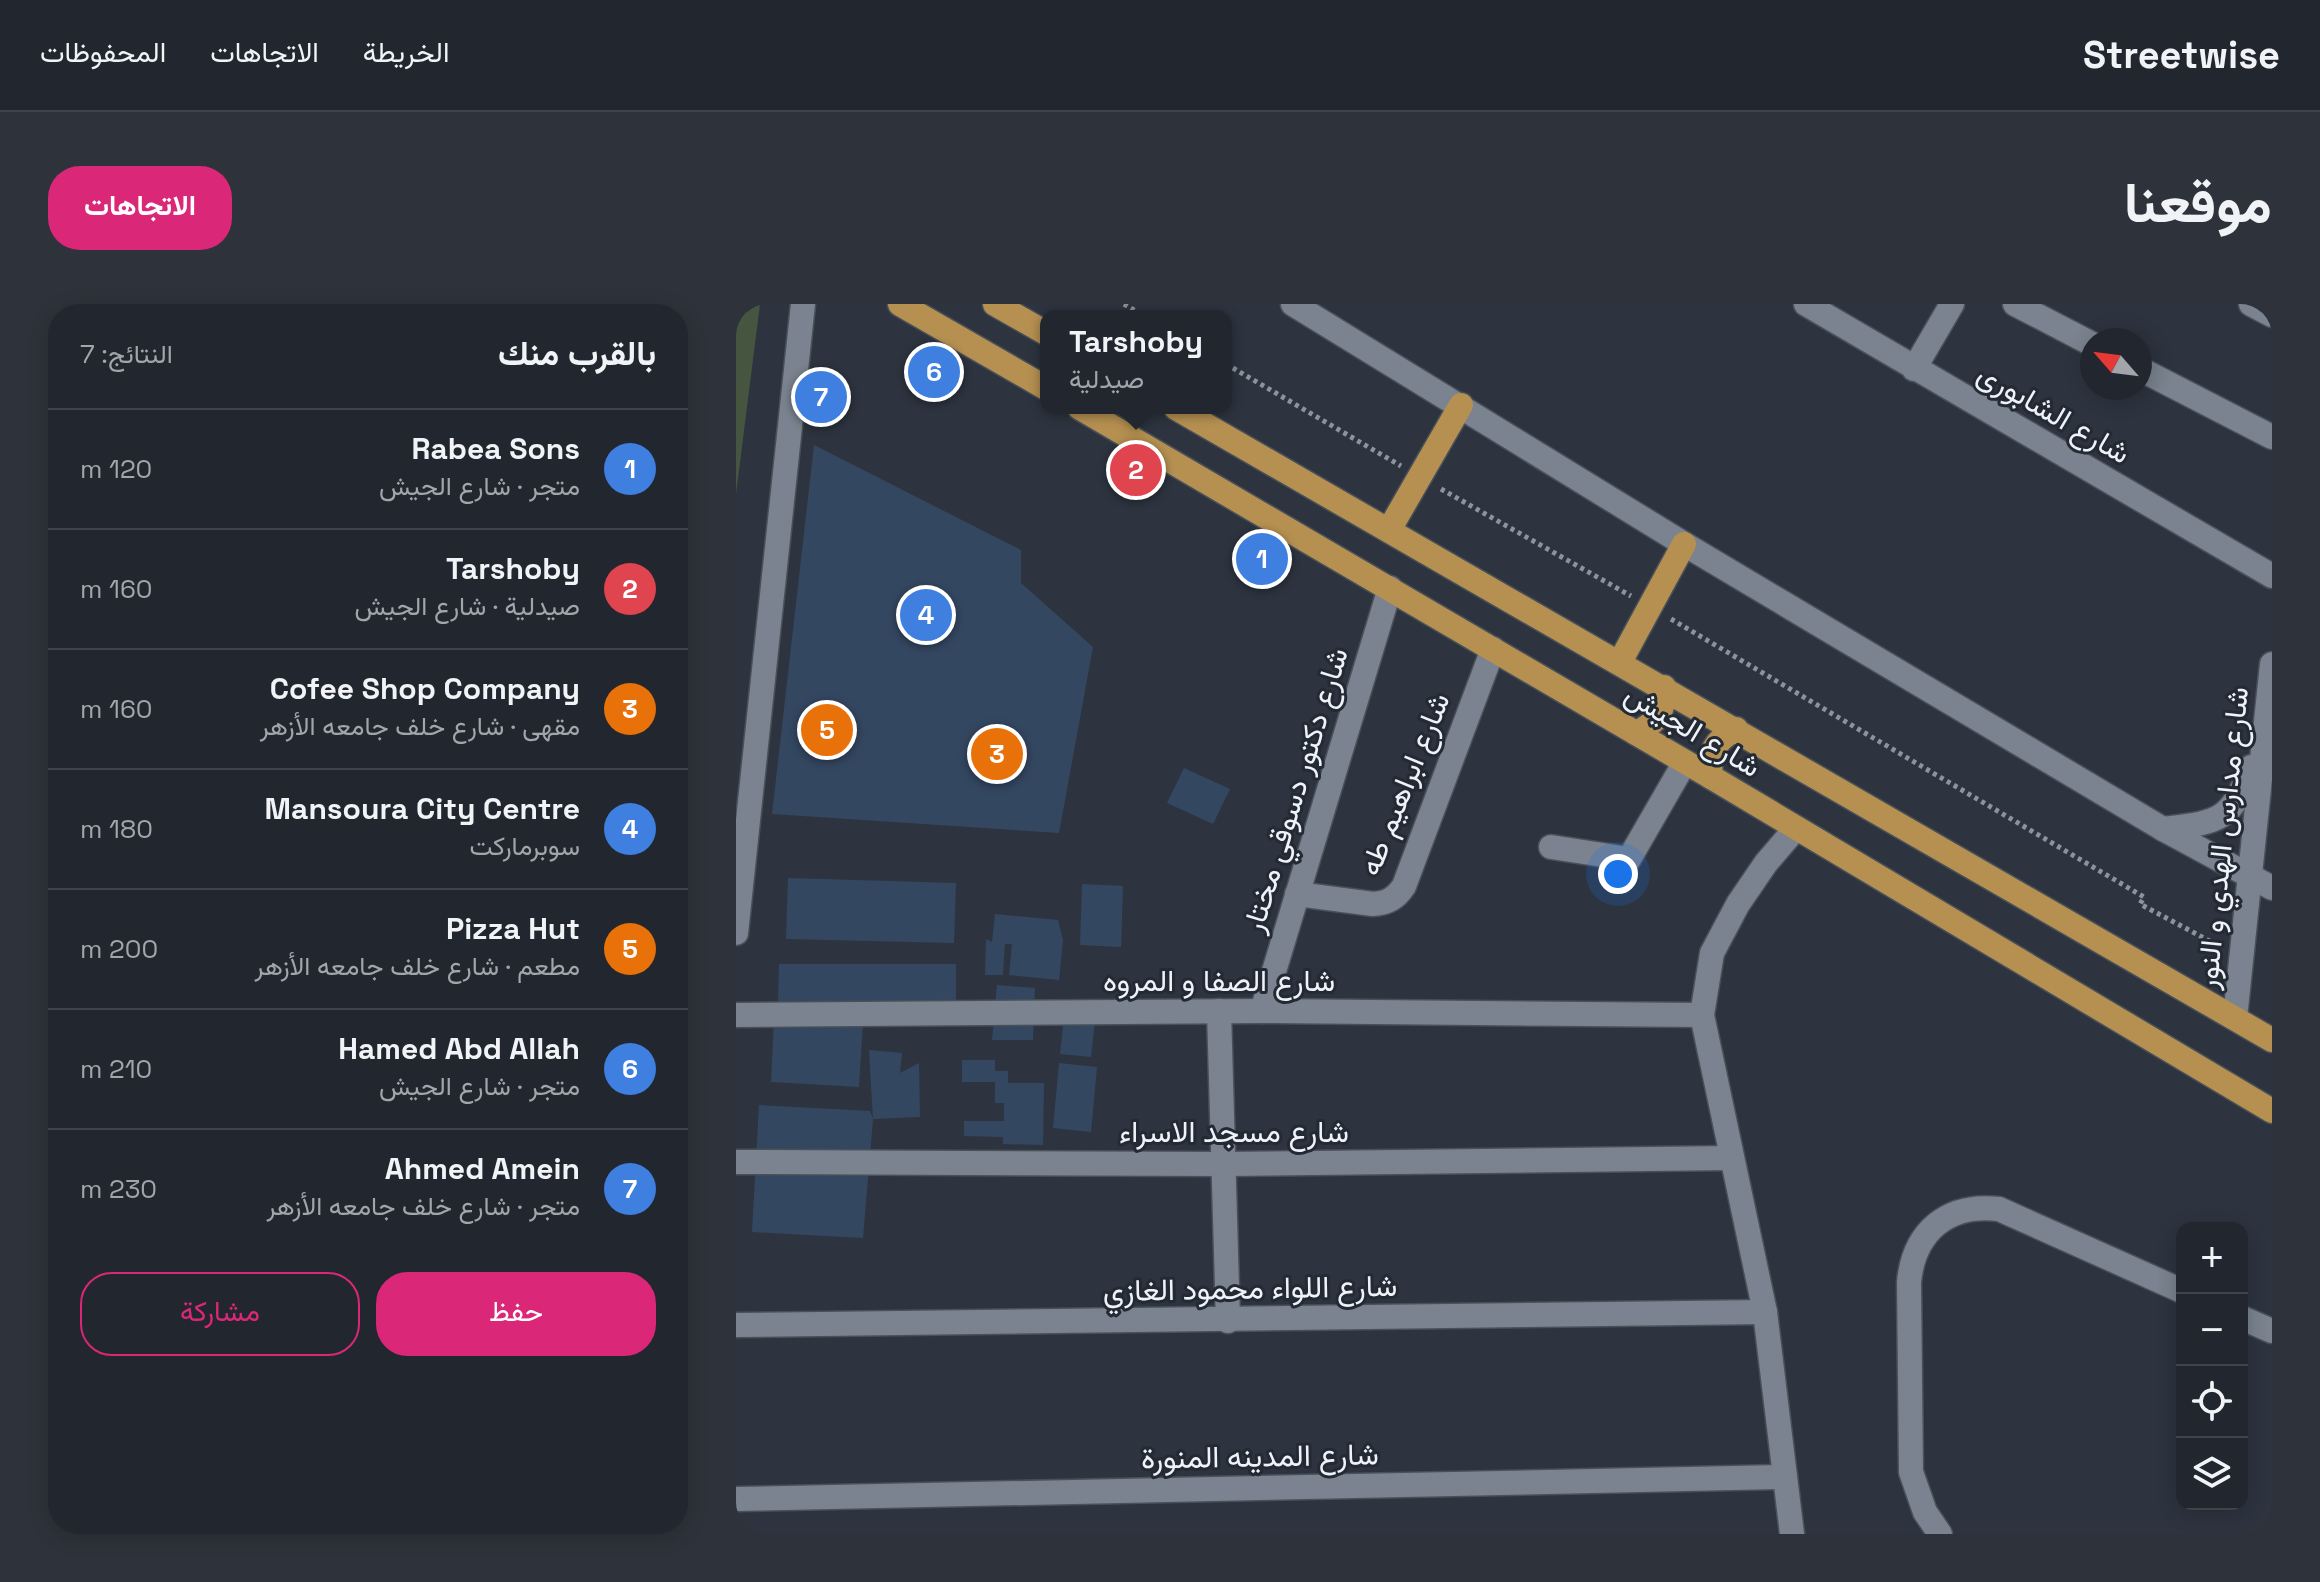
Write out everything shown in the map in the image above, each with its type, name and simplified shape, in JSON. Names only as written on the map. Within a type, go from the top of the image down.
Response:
[{"type":"main road","points":[[900,304],[1040,385]]},
{"type":"main road","points":[[995,304],[1040,330]]},
{"type":"main road","points":[[1389,530],[1461,405]]},
{"type":"main road","name":"شارع الجيش","points":[[1090,414],[1711,777],[2272,1111]]},
{"type":"main road","name":"شارع الجيش","points":[[1186,414],[2272,1040]]},
{"type":"main road","points":[[1620,662],[1684,544]]},
{"type":"main road","points":[[1636,733],[1659,716],[1665,702],[1664,687]]},
{"type":"main road","points":[[1711,777],[1709,762],[1713,747],[1723,736],[1736,729]]},
{"type":"street","points":[[736,933],[803,304]]},
{"type":"street","points":[[1293,304],[1684,544],[2163,829],[2272,888]]},
{"type":"street","name":"شارع الشابورى","points":[[1806,304],[2272,576]]},
{"type":"street","points":[[1914,369],[1952,304]]},
{"type":"street","points":[[2015,304],[2080,338]]},
{"type":"street","points":[[2251,304],[2272,315]]},
{"type":"street","points":[[2152,375],[2272,437]]},
{"type":"street","name":"شارع دكتور دسوقي مختار","points":[[1262,1011],[1390,588]]},
{"type":"street","name":"شارع ابراهيم طه","points":[[1297,894],[1373,904],[1386,903],[1397,896],[1404,886],[1493,649]]},
{"type":"street","name":"شارع مدارس الهدي و النور","points":[[2235,1018],[2272,664]]},
{"type":"street","points":[[2163,829],[2205,824],[2221,817],[2235,804],[2263,735]]},
{"type":"street","points":[[1551,847],[1629,859],[1685,762]]},
{"type":"street","points":[[1792,1534],[1765,1312],[1702,1015],[1712,953],[1745,894],[1796,828]]},
{"type":"street","points":[[1219,1011],[1228,1321]]},
{"type":"street","name":"شارع الصفا و المروه","points":[[736,1015],[1262,1011],[1702,1015]]},
{"type":"street","name":"شارع مسجد الاسراء","points":[[736,1162],[1224,1164],[1732,1158]]},
{"type":"street","points":[[1940,1534],[1916,1493],[1909,1450],[1910,1265],[1930,1230],[1950,1215],[1966,1209],[1999,1209],[2176,1288]]},
{"type":"street","name":"شارع اللواء محمود الغازي","points":[[736,1325],[1765,1312]]},
{"type":"street","points":[[2248,1321],[2272,1331]]},
{"type":"street","name":"شارع المدينه المنورة","points":[[736,1499],[1785,1477]]},
{"type":"path","points":[[1232,368],[1650,607],[2144,897],[2140,904],[2240,957]]},
{"type":"green space","points":[[736,304],[760,304],[736,494]]},
{"type":"building","points":[[814,445],[1021,550],[1021,583],[1093,647],[1059,833],[772,814]]},
{"type":"building","points":[[1184,768],[1230,789],[1213,824],[1167,803]]},
{"type":"building","points":[[788,878],[956,883],[954,943],[786,939]]},
{"type":"building","points":[[1082,884],[1123,886],[1121,947],[1080,945]]},
{"type":"building","points":[[995,914],[1058,920],[1063,940],[1059,980],[1009,975],[1012,944],[1005,944],[1003,975],[985,975],[986,939],[992,942]]},
{"type":"building","points":[[779,964],[956,964],[956,1005],[778,1005]]},
{"type":"building","points":[[997,985],[1035,988],[1033,1040],[992,1040]]},
{"type":"building","points":[[1066,999],[1097,1003],[1091,1057],[1060,1054]]},
{"type":"building","points":[[774,1019],[863,1023],[859,1087],[771,1082]]},
{"type":"building","points":[[869,1050],[902,1053],[900,1073],[919,1063],[920,1117],[873,1119]]},
{"type":"building","points":[[962,1060],[995,1060],[995,1071],[1008,1071],[1008,1083],[1044,1083],[1043,1145],[1003,1144],[1003,1137],[964,1136],[964,1121],[1004,1121],[1004,1103],[995,1103],[995,1082],[962,1082]]},
{"type":"building","points":[[1059,1063],[1097,1067],[1091,1132],[1053,1128]]},
{"type":"building","points":[[759,1105],[870,1111],[873,1119],[863,1238],[752,1232]]},
{"type":"place","name":"Hamed Abd Allah","points":[[934,372]]},
{"type":"place","name":"Ahmed Amein","points":[[821,397]]},
{"type":"place","name":"Tarshoby","points":[[1136,470]]},
{"type":"place","name":"Rabea Sons","points":[[1262,559]]},
{"type":"place","name":"Mansoura City Centre","points":[[926,615]]},
{"type":"place","name":"Pizza Hut","points":[[827,730]]},
{"type":"place","name":"Cofee Shop Company","points":[[997,754]]}]
